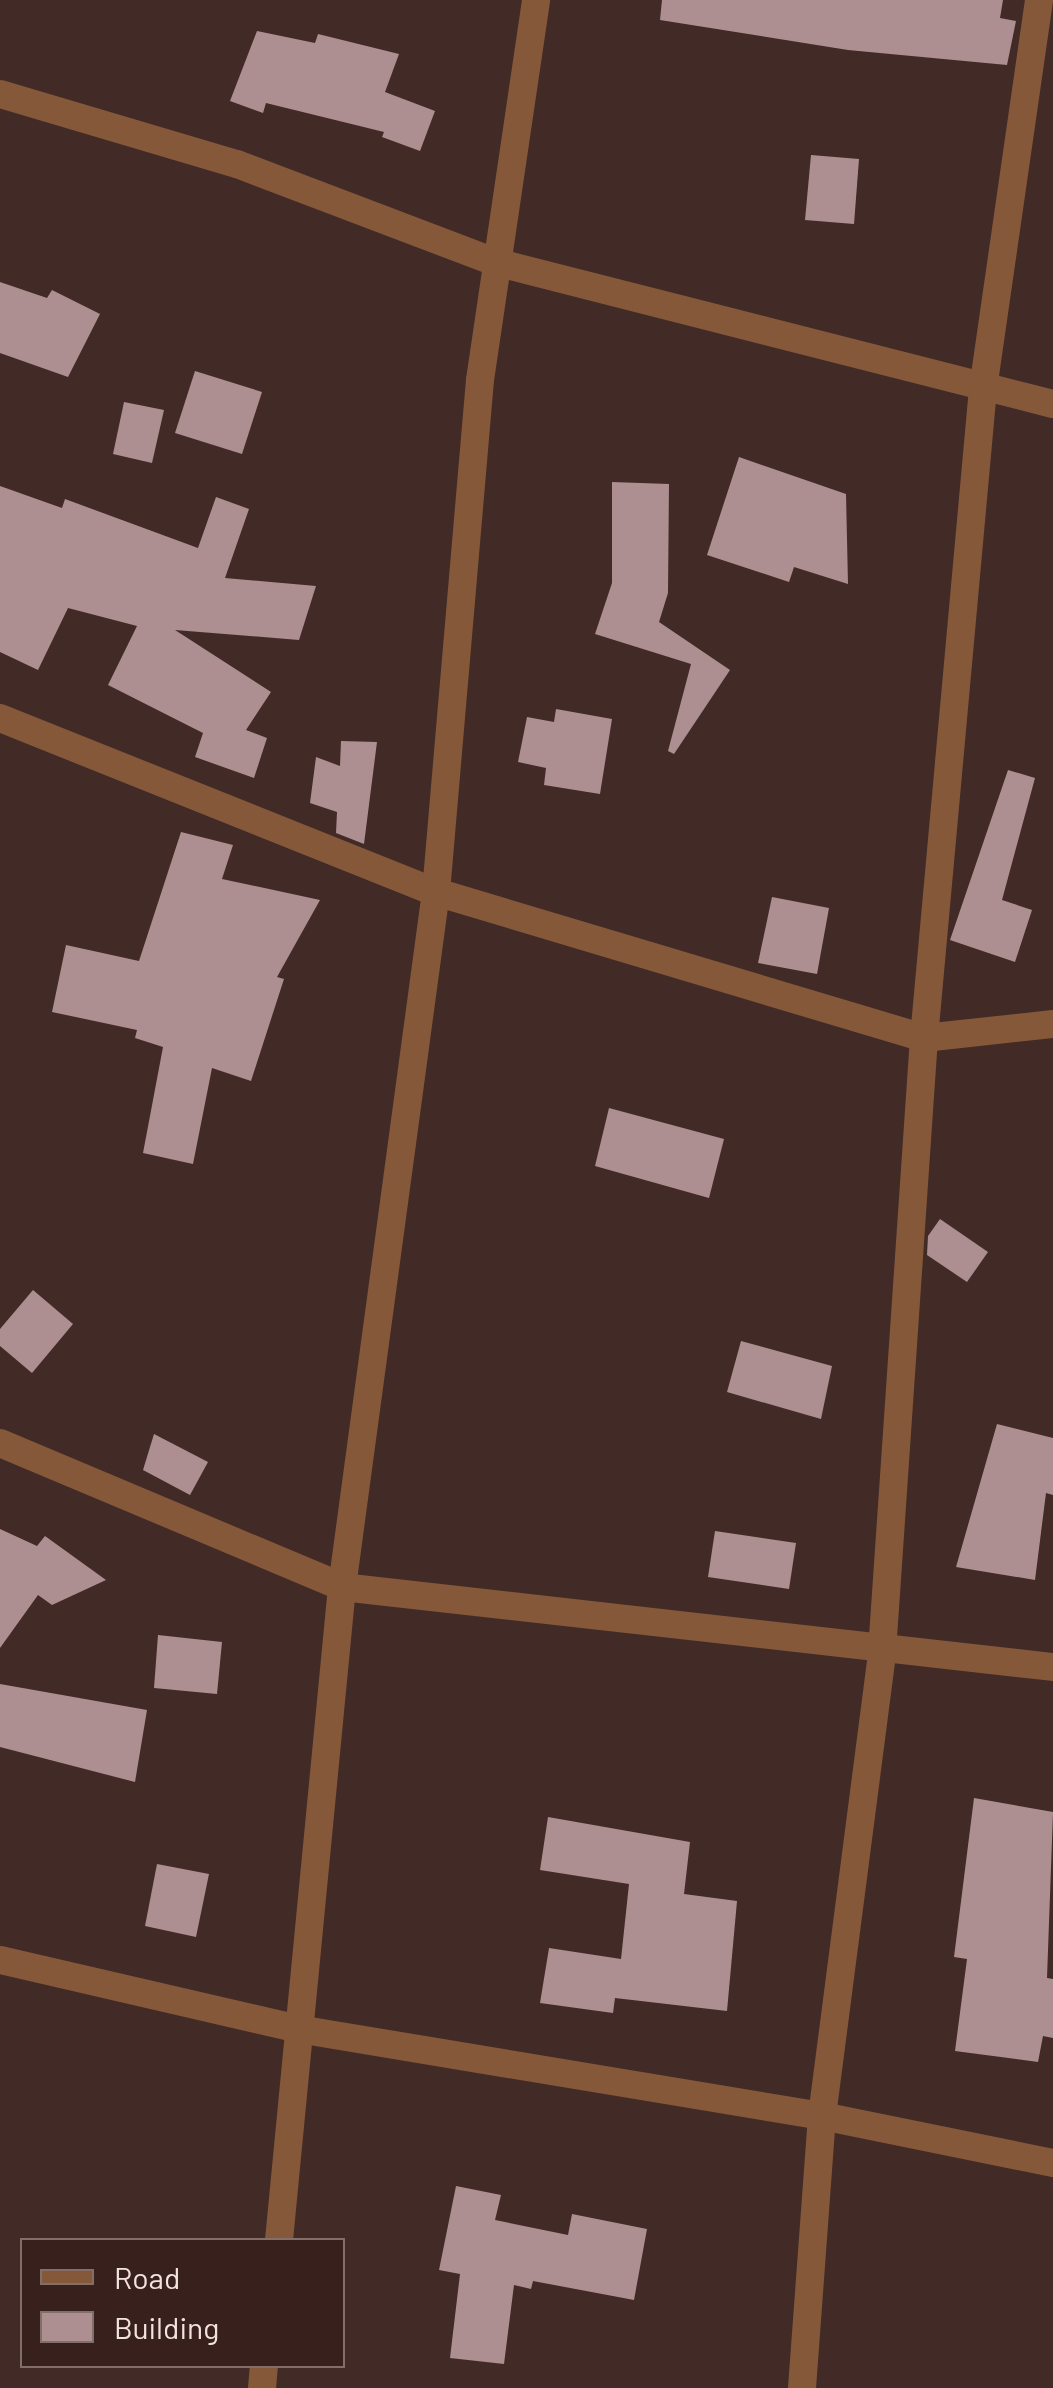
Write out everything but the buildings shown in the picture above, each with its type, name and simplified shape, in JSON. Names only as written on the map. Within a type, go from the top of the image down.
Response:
[{"type":"street","points":[[279,2238],[304,2030],[342,1587],[436,892],[494,262],[536,0]]},
{"type":"street","points":[[802,2388],[822,2116],[882,1652],[924,1038],[983,388],[1040,0]]},
{"type":"street","points":[[0,94],[237,164],[494,262],[1053,404]]},
{"type":"street","points":[[0,718],[436,892],[924,1038],[1053,1024]]},
{"type":"street","points":[[0,1443],[342,1587],[882,1652],[1053,1667]]},
{"type":"street","points":[[0,1960],[304,2030],[822,2116],[1053,2162]]}]
